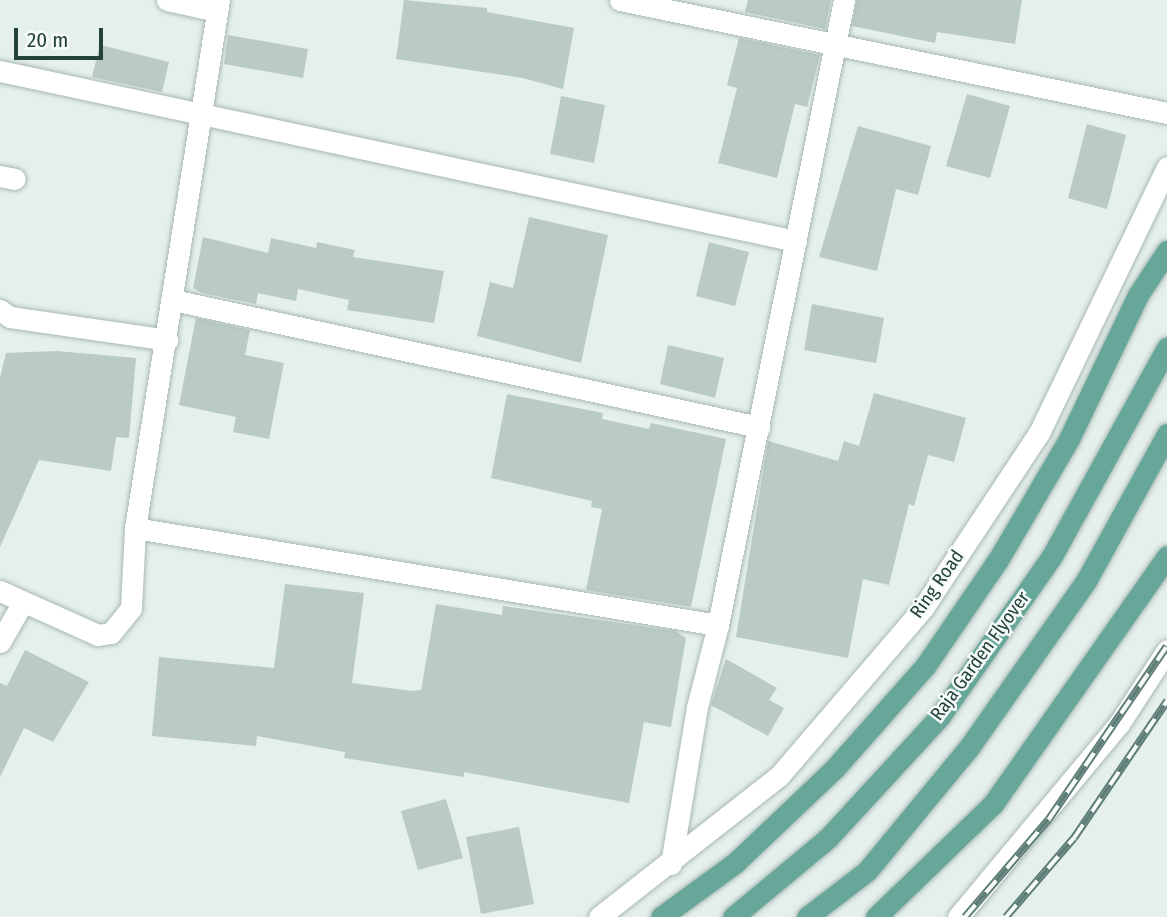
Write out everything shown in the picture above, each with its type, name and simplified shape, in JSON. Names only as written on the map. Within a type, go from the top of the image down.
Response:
[{"type":"main road","points":[[661,917],[735,863],[835,768],[926,665],[998,559],[1069,439],[1138,295],[1167,251]]},
{"type":"main road","name":"Raja Garden Flyover","points":[[733,917],[828,838],[940,716],[1052,556],[1167,348]]},
{"type":"main road","points":[[807,917],[867,871],[970,746],[1086,581],[1167,434]]},
{"type":"main road","points":[[876,917],[993,804],[1167,556]]},
{"type":"street","points":[[0,591],[98,635],[111,633],[131,608],[135,528],[218,6],[167,0]]},
{"type":"street","points":[[620,0],[1167,113]]},
{"type":"street","points":[[671,864],[696,707],[718,625],[844,0]]},
{"type":"street","points":[[0,71],[796,241]]},
{"type":"street","name":"Ring Road","points":[[599,917],[671,864],[779,776],[923,608],[1039,433],[1167,167]]},
{"type":"street","points":[[173,300],[759,427]]},
{"type":"street","points":[[0,310],[16,318],[167,340]]},
{"type":"street","points":[[135,528],[718,625]]},
{"type":"street","points":[[0,642],[23,602]]},
{"type":"street","points":[[958,917],[1119,724],[1167,650]]},
{"type":"building","points":[[404,0],[487,8],[487,12],[574,28],[563,89],[523,78],[396,59]]},
{"type":"building","points":[[748,0],[831,0],[825,29],[745,12]]},
{"type":"building","points":[[857,0],[1022,0],[1015,44],[937,32],[935,43],[852,26]]},
{"type":"building","points":[[228,35],[308,49],[303,78],[224,64]]},
{"type":"building","points":[[739,38],[820,55],[807,107],[795,104],[777,178],[718,163],[737,88],[727,85]]},
{"type":"building","points":[[100,45],[169,62],[162,92],[92,77]]},
{"type":"building","points":[[967,94],[1010,106],[990,178],[946,166]]},
{"type":"building","points":[[561,96],[605,105],[594,163],[550,154]]},
{"type":"building","points":[[1087,124],[1126,135],[1107,209],[1068,198]]},
{"type":"building","points":[[858,126],[931,146],[918,195],[896,189],[877,271],[819,257]]},
{"type":"building","points":[[529,217],[608,235],[581,363],[477,336],[490,282],[513,288]]},
{"type":"building","points":[[203,237],[268,253],[271,238],[316,248],[317,242],[355,250],[353,257],[444,271],[434,323],[347,310],[349,300],[298,289],[296,301],[258,293],[256,304],[202,293],[193,288]]},
{"type":"building","points":[[709,242],[749,252],[735,306],[696,296]]},
{"type":"building","points":[[812,304],[884,318],[876,363],[804,350]]},
{"type":"building","points":[[196,318],[250,330],[245,355],[284,363],[269,439],[233,432],[236,417],[179,405]]},
{"type":"building","points":[[668,345],[724,358],[715,398],[660,384]]},
{"type":"building","points":[[57,351],[136,358],[129,438],[116,437],[111,471],[39,460],[0,547],[0,378],[6,353]]},
{"type":"building","points":[[874,393],[966,418],[954,462],[928,455],[914,506],[909,504],[889,585],[863,579],[848,658],[736,637],[768,441],[838,461],[844,441],[859,446]]},
{"type":"building","points":[[507,394],[603,413],[602,419],[649,429],[651,423],[726,439],[691,607],[586,590],[602,509],[591,507],[592,501],[491,478]]},
{"type":"building","points":[[285,584],[364,593],[352,683],[412,691],[421,690],[436,604],[502,615],[503,606],[675,631],[686,638],[671,727],[644,722],[629,803],[464,772],[464,777],[344,758],[345,752],[257,736],[256,746],[152,736],[159,657],[274,668]]},
{"type":"building","points":[[25,650],[89,682],[53,742],[24,728],[0,777],[0,683],[7,686]]},
{"type":"building","points":[[726,659],[777,688],[769,700],[784,708],[768,736],[711,705]]},
{"type":"building","points":[[446,799],[463,858],[418,870],[401,811]]},
{"type":"building","points":[[519,827],[534,904],[481,914],[466,837]]},
{"type":"railway","points":[[965,917],[1049,819],[1167,646]]},
{"type":"railway","points":[[1006,917],[1074,838],[1167,701]]}]
